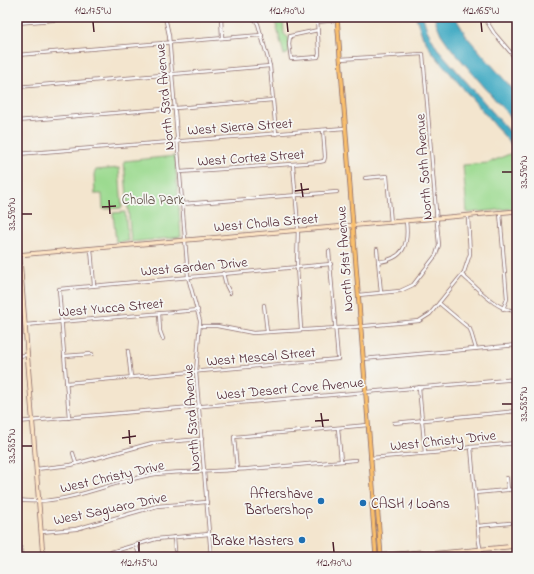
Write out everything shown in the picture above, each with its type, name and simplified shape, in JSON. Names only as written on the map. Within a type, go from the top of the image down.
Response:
[{"type":"main road","name":"North 51st Avenue","points":[[337,19],[374,500],[372,504],[376,556]]},
{"type":"main road","name":"North 51st Avenue","points":[[374,500],[377,503],[381,556]]},
{"type":"street","points":[[17,23],[88,17]]},
{"type":"street","name":"North 53rd Avenue","points":[[164,17],[169,43],[172,74],[188,277],[198,310],[200,326],[196,372],[211,557]]},
{"type":"street","points":[[221,17],[222,38]]},
{"type":"street","points":[[318,30],[290,36],[289,44],[291,59],[318,57],[318,30],[317,17],[326,17]]},
{"type":"street","points":[[484,17],[494,33],[517,60]]},
{"type":"street","points":[[256,19],[270,66],[276,134]]},
{"type":"street","points":[[317,22],[337,19]]},
{"type":"street","points":[[17,55],[262,35]]},
{"type":"street","name":"North 50th Avenue","points":[[340,59],[415,53],[422,54],[437,218],[438,251],[434,261],[408,288],[400,291],[381,293]]},
{"type":"street","points":[[17,87],[270,66]]},
{"type":"street","points":[[17,121],[273,100]]},
{"type":"street","name":"West Sierra Street","points":[[17,154],[345,128]]},
{"type":"street","name":"West Cortez Street","points":[[180,172],[293,165],[324,161],[323,130]]},
{"type":"street","points":[[293,165],[298,231],[297,267],[301,329]]},
{"type":"street","points":[[365,178],[387,176],[391,223]]},
{"type":"street","points":[[182,204],[337,192]]},
{"type":"street","name":"West Cholla Street","points":[[18,255],[517,212]]},
{"type":"street","points":[[500,213],[507,298],[503,309]]},
{"type":"street","points":[[200,326],[218,326],[253,333],[301,329],[360,327],[419,321],[426,318],[462,275],[470,254],[468,216]]},
{"type":"street","points":[[17,220],[18,255],[28,355],[43,557]]},
{"type":"street","points":[[378,262],[391,260],[404,249],[407,239],[406,221]]},
{"type":"street","points":[[90,248],[94,285]]},
{"type":"street","points":[[358,295],[381,293],[377,249]]},
{"type":"street","points":[[329,252],[336,328]]},
{"type":"street","name":"West Garden Drive","points":[[61,322],[59,288],[331,264]]},
{"type":"street","points":[[223,273],[230,293]]},
{"type":"street","points":[[462,275],[503,309],[517,311]]},
{"type":"street","points":[[17,290],[22,289]]},
{"type":"street","points":[[439,304],[470,330],[476,349]]},
{"type":"street","points":[[264,305],[266,332]]},
{"type":"street","name":"West Yucca Street","points":[[25,325],[198,310]]},
{"type":"street","points":[[159,313],[160,331],[163,339]]},
{"type":"street","points":[[61,322],[69,418]]},
{"type":"street","name":"West Mescal Street","points":[[66,383],[338,359],[336,328]]},
{"type":"street","points":[[363,359],[517,345]]},
{"type":"street","points":[[128,351],[130,377]]},
{"type":"street","points":[[64,356],[92,354]]},
{"type":"street","points":[[17,356],[28,355]]},
{"type":"street","name":"West Desert Cove Avenue","points":[[17,422],[517,379]]},
{"type":"street","points":[[419,387],[425,453]]},
{"type":"street","points":[[394,423],[517,411]]},
{"type":"street","points":[[237,470],[234,437],[368,425]]},
{"type":"street","points":[[338,428],[341,461]]},
{"type":"street","points":[[36,469],[76,463],[152,442],[202,439]]},
{"type":"street","name":"West Christy Drive","points":[[370,458],[443,452],[471,447],[517,443]]},
{"type":"street","points":[[471,447],[480,556]]},
{"type":"street","points":[[111,448],[112,453]]},
{"type":"street","points":[[73,453],[76,463]]},
{"type":"street","name":"West Christy Drive","points":[[18,500],[39,501],[71,498],[140,477],[156,474],[205,470],[237,470],[356,460]]},
{"type":"street","points":[[507,478],[508,490]]},
{"type":"street","points":[[475,493],[517,489]]},
{"type":"street","points":[[18,500],[17,511],[21,557]]},
{"type":"street","name":"West Saguaro Drive","points":[[41,532],[76,529],[151,508],[207,502]]},
{"type":"street","points":[[477,526],[510,523]]},
{"type":"street","points":[[94,557],[102,556],[156,539],[209,534]]},
{"type":"street","points":[[174,537],[176,550]]},
{"type":"street","points":[[136,545],[139,554]]},
{"type":"street","points":[[365,557],[421,552],[428,554],[517,546]]},
{"type":"street","points":[[423,557],[428,554]]},
{"type":"green space","points":[[274,17],[283,17],[284,34],[289,38],[289,53],[284,55]]},
{"type":"green space","points":[[512,153],[517,159],[517,208],[467,213],[463,165],[488,163]]},
{"type":"green space","name":"Cholla Park","points":[[175,156],[181,237],[131,242],[124,161]]},
{"type":"green space","points":[[119,168],[122,208],[103,209],[102,194],[95,194],[94,174],[96,170]]},
{"type":"green space","points":[[125,212],[128,241],[116,242],[113,213]]},
{"type":"water","points":[[416,17],[423,17],[427,30],[437,48],[517,140],[517,151],[432,52],[422,35]]},
{"type":"water","points":[[434,17],[455,17],[467,37],[517,94],[517,125],[450,47],[441,34]]},
{"type":"place","name":"Aftershave Barbershop","points":[[321,501]]},
{"type":"place","name":"CASH 1 Loans","points":[[363,503]]},
{"type":"place","name":"Brake Masters","points":[[302,540]]}]
